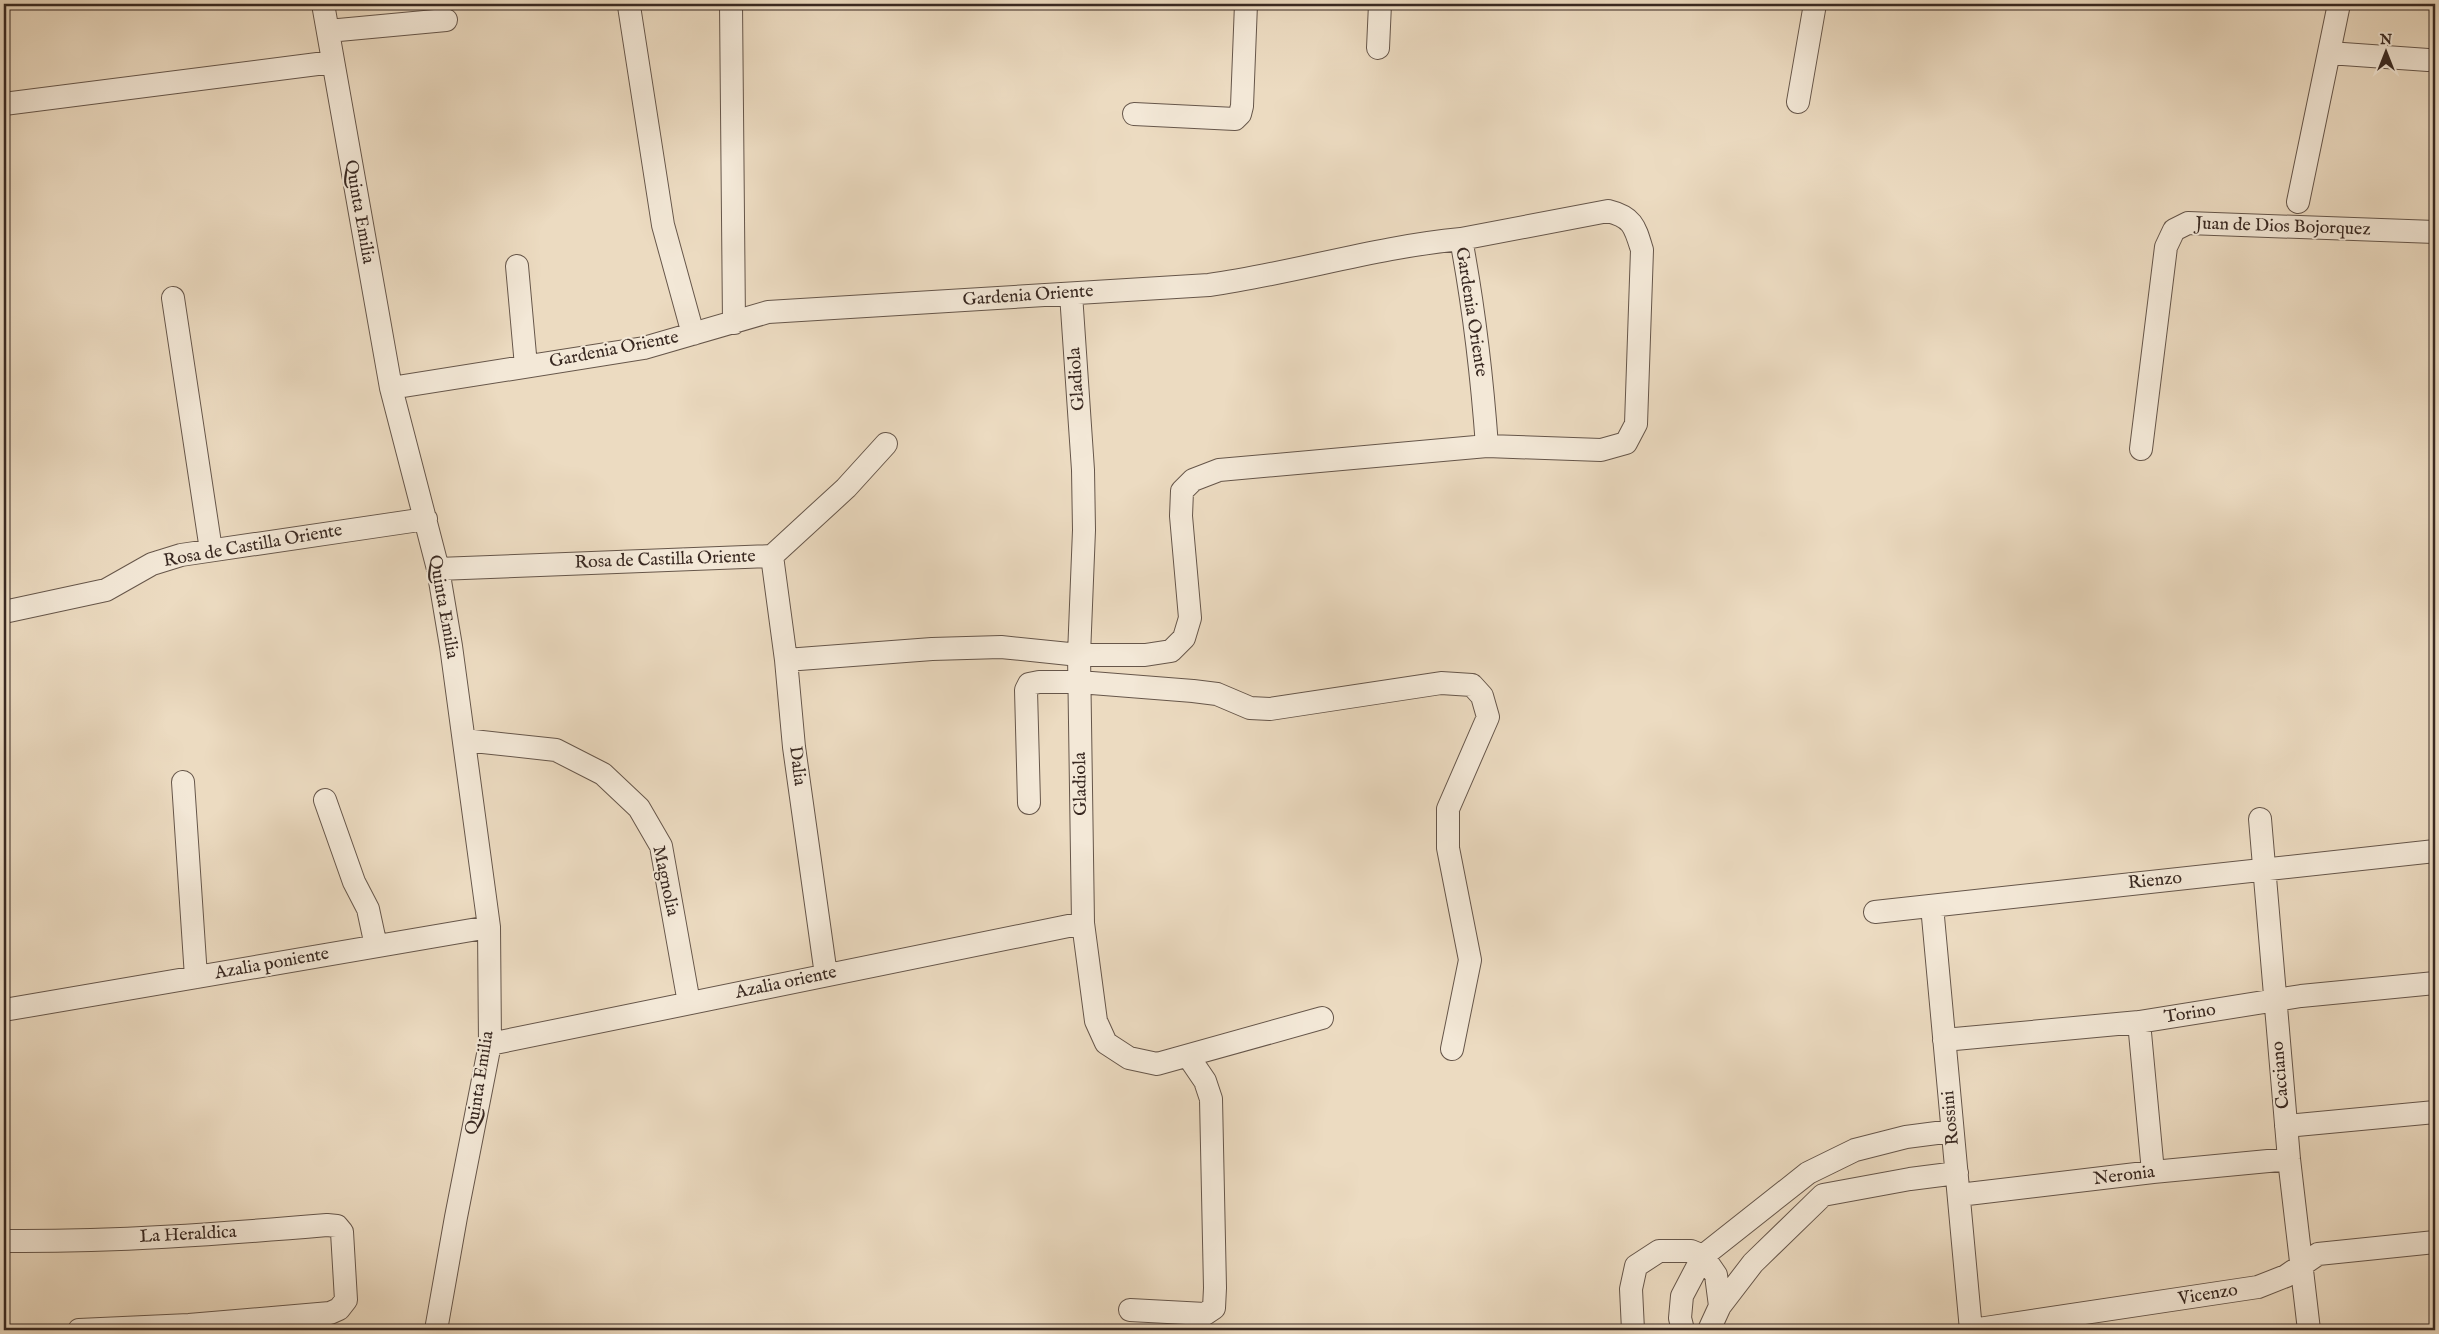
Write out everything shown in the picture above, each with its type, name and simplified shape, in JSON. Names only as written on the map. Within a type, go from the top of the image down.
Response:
[{"type":"street","name":"Quinta Emilia","points":[[323,4],[391,388],[438,569],[464,740],[488,927],[490,1044],[436,1330]]},
{"type":"street","points":[[731,4],[734,324]]},
{"type":"street","points":[[1134,114],[1235,119],[1240,114],[1242,106],[1246,4]]},
{"type":"street","points":[[1378,48],[1380,4]]},
{"type":"street","points":[[1798,102],[1815,4]]},
{"type":"street","points":[[2298,202],[2339,4]]},
{"type":"street","points":[[629,6],[663,225],[693,334]]},
{"type":"street","points":[[328,31],[446,20]]},
{"type":"street","points":[[2329,53],[2428,60]]},
{"type":"street","points":[[4,104],[333,62]]},
{"type":"street","points":[[786,660],[932,649],[1001,647],[1079,655],[1145,655],[1171,651],[1184,638],[1190,618],[1180,516],[1182,491],[1193,480],[1219,470],[1487,446],[1601,450],[1626,443],[1636,424],[1642,250],[1635,227],[1623,215],[1608,211],[1461,239]]},
{"type":"street","name":"Juan de Dios Bojorquez","points":[[2141,450],[2166,246],[2174,230],[2188,223],[2435,232]]},
{"type":"street","name":"Gardenia Oriente","points":[[391,388],[644,348],[734,324],[768,312],[1209,285],[1251,279],[1399,247],[1461,239],[1471,291],[1484,401],[1487,446]]},
{"type":"street","points":[[517,266],[526,366]]},
{"type":"street","name":"Gladiola","points":[[1071,294],[1083,478],[1084,530],[1079,655],[1083,923],[1096,1021],[1106,1043],[1130,1058],[1157,1064],[1322,1018]]},
{"type":"street","points":[[173,298],[211,550]]},
{"type":"street","points":[[772,556],[846,488],[886,444]]},
{"type":"street","name":"Rosa de Castilla Oriente","points":[[4,612],[58,602],[106,590],[152,564],[181,555],[426,519]]},
{"type":"street","name":"Rosa de Castilla Oriente","points":[[438,569],[772,556]]},
{"type":"street","name":"Dalia","points":[[772,556],[786,660],[794,747],[826,975]]},
{"type":"street","points":[[1029,803],[1026,690],[1029,684],[1039,682],[1079,682],[1193,691],[1217,694],[1250,708],[1270,709],[1441,683],[1472,685],[1482,696],[1488,717],[1448,808],[1448,848],[1470,960],[1452,1049]]},
{"type":"street","name":"Magnolia","points":[[464,740],[556,750],[604,774],[639,808],[660,846],[690,1003]]},
{"type":"street","points":[[183,782],[196,977]]},
{"type":"street","points":[[325,800],[354,882],[368,909],[376,946]]},
{"type":"street","name":"Cacciano","points":[[2260,818],[2274,1002],[2308,1330]]},
{"type":"street","name":"Rienzo","points":[[1874,912],[2435,851]]},
{"type":"street","name":"Rossini","points":[[1932,906],[1972,1330]]},
{"type":"street","name":"Azalia oriente","points":[[490,1044],[1083,923]]},
{"type":"street","name":"Azalia poniente","points":[[4,1010],[488,927]]},
{"type":"street","name":"Torino","points":[[1944,1040],[2139,1022],[2274,1002],[2301,996],[2435,983]]},
{"type":"street","points":[[2139,1022],[2153,1172]]},
{"type":"street","points":[[1130,1310],[1205,1314],[1214,1308],[1216,1288],[1211,1099],[1205,1081],[1188,1056]]},
{"type":"street","points":[[2286,1126],[2435,1112]]},
{"type":"street","points":[[1683,1330],[1680,1318],[1682,1296],[1703,1256],[1808,1173],[1855,1150],[1906,1137],[1952,1131]]},
{"type":"street","name":"Neronia","points":[[1823,1195],[1910,1179],[1958,1184],[2153,1172],[2289,1160]]},
{"type":"street","points":[[1710,1330],[1720,1306],[1753,1263],[1823,1195],[1808,1173]]},
{"type":"street","name":"La Heraldica","points":[[4,1241],[223,1234],[327,1225],[337,1226],[342,1232],[346,1300],[339,1309],[330,1313],[189,1327]]},
{"type":"street","name":"Vicenzo","points":[[1972,1330],[2258,1287],[2286,1276],[2302,1263],[2318,1254],[2435,1242]]},
{"type":"street","points":[[1633,1330],[1631,1289],[1636,1266],[1658,1251],[1692,1251],[1703,1256],[1716,1274],[1720,1306]]},
{"type":"street","points":[[79,1330],[189,1327]]}]
